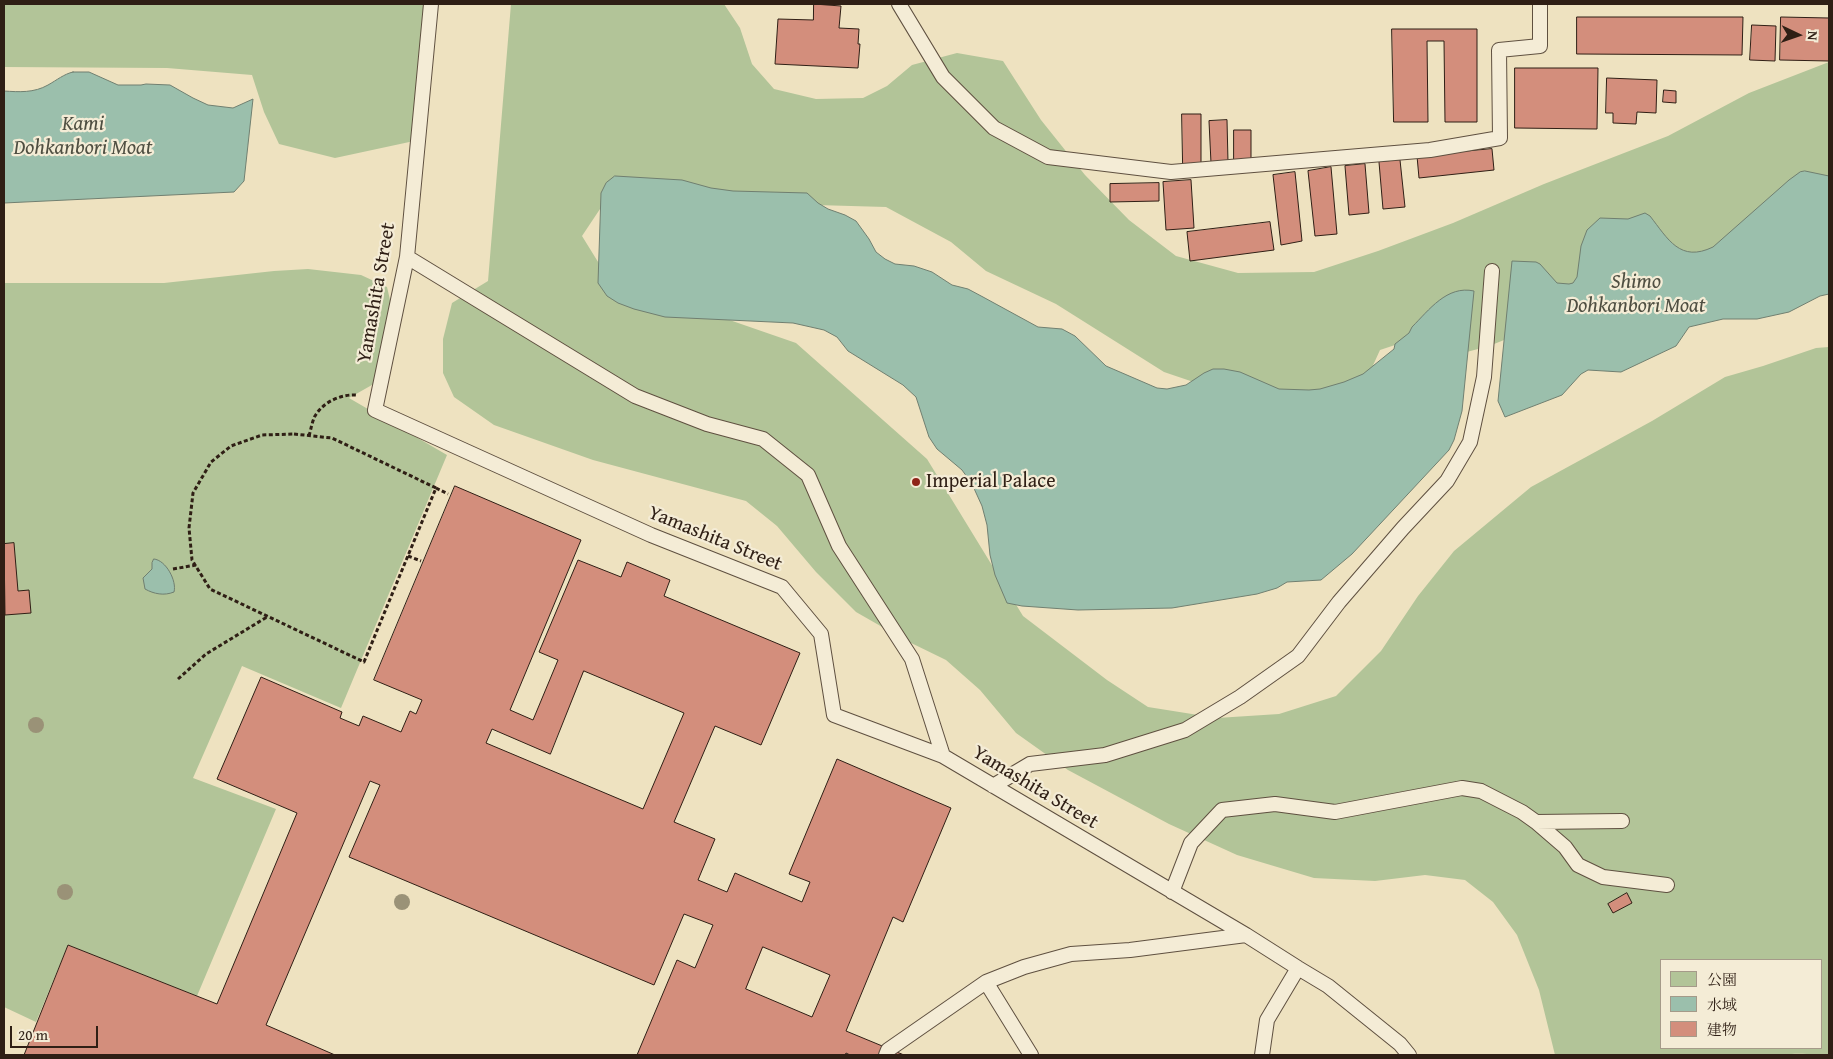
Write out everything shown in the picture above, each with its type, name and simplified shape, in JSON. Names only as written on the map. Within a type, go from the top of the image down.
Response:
[{"type":"lane","name":"Yamashita Street","points":[[431,4],[407,257],[375,410],[651,535],[782,587],[821,634],[834,715],[943,756],[1246,935],[1328,986],[1400,1044],[1409,1055]]},
{"type":"lane","points":[[899,4],[943,77],[994,128],[1048,157],[1171,172],[1430,150],[1500,138],[1499,50],[1540,46],[1540,4]]},
{"type":"lane","points":[[407,257],[635,396],[707,424],[763,439],[808,475],[838,546],[912,659],[943,756]]},
{"type":"lane","points":[[993,786],[1030,764],[1105,755],[1185,730],[1240,697],[1298,656],[1339,602],[1403,528],[1447,481],[1470,442],[1484,377],[1492,271]]},
{"type":"lane","points":[[1172,892],[1191,843],[1222,810],[1275,804],[1335,812],[1462,788],[1481,791],[1522,812],[1564,847],[1578,865],[1603,877],[1667,885]]},
{"type":"lane","points":[[1536,822],[1622,821]]},
{"type":"lane","points":[[886,1055],[888,1050],[986,982],[1024,967],[1071,954],[1130,950],[1246,935]]},
{"type":"lane","points":[[1262,1055],[1267,1020],[1298,968]]},
{"type":"lane","points":[[986,982],[1031,1055]]},
{"type":"path","points":[[309,436],[315,415],[330,400],[348,395],[378,396]]},
{"type":"path","points":[[436,488],[364,662],[210,589],[192,560],[189,528],[193,494],[211,462],[231,446],[262,435],[332,438],[436,488],[448,494]]},
{"type":"path","points":[[408,556],[420,561]]},
{"type":"path","points":[[173,569],[196,565]]},
{"type":"path","points":[[178,678],[206,654],[267,616]]},
{"type":"green space","points":[[4,4],[428,4],[414,141],[335,158],[279,144],[264,112],[252,75],[167,68],[4,67]]},
{"type":"green space","points":[[511,4],[724,4],[740,28],[752,64],[774,89],[816,99],[863,98],[887,86],[912,65],[957,53],[1003,61],[1041,120],[1085,175],[1129,220],[1176,256],[1238,273],[1314,272],[1378,251],[1453,223],[1544,184],[1668,136],[1749,93],[1829,62],[1829,211],[1489,346],[1437,360],[1416,338],[1380,350],[1360,394],[1229,394],[1164,372],[1056,304],[986,271],[951,242],[886,207],[816,205],[602,206],[582,236],[608,278],[796,343],[927,459],[1023,616],[1107,680],[1148,707],[1217,718],[1279,714],[1336,696],[1381,651],[1418,596],[1454,551],[1531,487],[1652,421],[1725,377],[1816,348],[1829,347],[1829,1055],[1555,1055],[1539,990],[1517,935],[1493,902],[1465,880],[1425,875],[1375,881],[1314,878],[1237,855],[1169,824],[1068,770],[1016,733],[980,690],[946,660],[905,640],[856,612],[816,572],[777,526],[746,501],[593,460],[494,425],[454,397],[443,373],[443,339],[452,303],[488,281]]},
{"type":"green space","points":[[308,269],[361,275],[387,287],[393,313],[386,377],[349,398],[447,455],[341,708],[242,666],[193,778],[276,809],[197,996],[68,945],[36,1022],[4,1007],[4,283],[164,283]]},
{"type":"water","name":"Kami Dohkanbori Moat","points":[[73,72],[89,72],[118,85],[170,85],[208,105],[233,108],[253,99],[244,181],[234,192],[4,203],[4,91],[32,91]]},
{"type":"water","name":"Shimo Dohkanbori Moat","points":[[1805,171],[1829,176],[1829,294],[1820,296],[1789,312],[1757,319],[1723,319],[1689,327],[1676,346],[1621,372],[1588,370],[1581,374],[1562,395],[1505,417],[1498,401],[1512,261],[1536,262],[1557,283],[1573,283],[1577,277],[1581,246],[1587,230],[1600,218],[1628,219],[1645,213],[1650,216],[1676,246],[1692,252],[1702,251],[1713,247],[1789,180],[1800,172]]},
{"type":"water","points":[[615,176],[682,180],[711,188],[733,191],[807,193],[828,209],[856,221],[876,252],[885,259],[895,264],[914,266],[932,272],[952,285],[968,289],[1038,327],[1062,329],[1075,336],[1106,366],[1157,388],[1167,389],[1186,385],[1213,369],[1240,372],[1279,389],[1320,389],[1344,382],[1363,374],[1394,349],[1395,344],[1409,333],[1412,327],[1439,300],[1455,292],[1464,290],[1474,291],[1462,411],[1454,440],[1449,450],[1352,554],[1321,580],[1287,582],[1277,588],[1257,594],[1172,608],[1078,610],[1022,606],[1007,603],[995,575],[990,555],[987,525],[982,506],[972,484],[962,470],[937,449],[929,437],[916,397],[903,385],[848,351],[837,337],[824,330],[793,323],[665,317],[634,309],[618,303],[607,296],[598,283],[601,193],[606,183]]},
{"type":"water","points":[[154,559],[163,563],[170,572],[174,582],[174,592],[159,594],[145,589],[143,578],[152,569]]},
{"type":"building","points":[[814,4],[841,6],[839,28],[859,29],[858,68],[775,64],[778,19],[813,20]]},
{"type":"building","points":[[1577,17],[1743,17],[1742,55],[1577,54]]},
{"type":"building","points":[[1781,17],[1829,18],[1829,61],[1780,60]]},
{"type":"building","points":[[1752,25],[1776,26],[1775,61],[1750,60]]},
{"type":"building","points":[[1392,29],[1477,29],[1477,122],[1445,122],[1444,41],[1427,41],[1428,122],[1394,122]]},
{"type":"building","points":[[1515,68],[1598,68],[1597,129],[1515,128]]},
{"type":"building","points":[[1607,78],[1657,80],[1656,113],[1637,112],[1636,124],[1613,123],[1613,113],[1606,113]]},
{"type":"building","points":[[1664,90],[1676,91],[1676,103],[1663,102]]},
{"type":"building","points":[[1182,114],[1201,114],[1201,163],[1183,164]]},
{"type":"building","points":[[1227,120],[1228,162],[1211,163],[1209,121]]},
{"type":"building","points":[[1234,130],[1251,130],[1251,160],[1234,160]]},
{"type":"building","points":[[1492,149],[1494,170],[1419,178],[1417,156]]},
{"type":"building","points":[[1400,160],[1405,207],[1383,209],[1379,162]]},
{"type":"building","points":[[1365,164],[1369,213],[1349,215],[1345,166]]},
{"type":"building","points":[[1331,167],[1337,234],[1315,236],[1308,171]]},
{"type":"building","points":[[1295,172],[1302,241],[1281,245],[1273,175]]},
{"type":"building","points":[[1191,180],[1194,228],[1166,230],[1163,182]]},
{"type":"building","points":[[1159,183],[1159,201],[1110,202],[1110,184]]},
{"type":"building","points":[[1270,222],[1274,250],[1190,261],[1187,232]]},
{"type":"building","points":[[455,486],[581,540],[510,710],[533,720],[558,660],[539,652],[578,560],[621,577],[627,562],[670,580],[664,596],[800,653],[761,745],[715,726],[674,822],[715,839],[698,880],[727,892],[735,873],[802,902],[810,882],[789,874],[837,759],[951,808],[903,922],[893,917],[846,1031],[904,1055],[850,1055],[846,1053],[845,1055],[637,1055],[677,960],[695,968],[713,925],[684,914],[654,985],[349,857],[380,785],[370,781],[266,1025],[335,1055],[24,1055],[68,945],[217,1004],[297,813],[217,779],[261,677],[342,712],[340,718],[359,726],[363,716],[401,732],[410,711],[416,714],[422,700],[374,680]],"holes":[[[584,671],[684,713],[643,809],[486,743],[492,729],[550,754]],[[763,947],[830,975],[812,1017],[746,989]]]},
{"type":"building","points":[[14,543],[18,591],[29,590],[31,613],[5,615],[4,544]]},
{"type":"building","points":[[1627,893],[1632,903],[1613,913],[1608,904]]},
{"type":"place","name":"Imperial Palace","points":[[916,482]]}]
